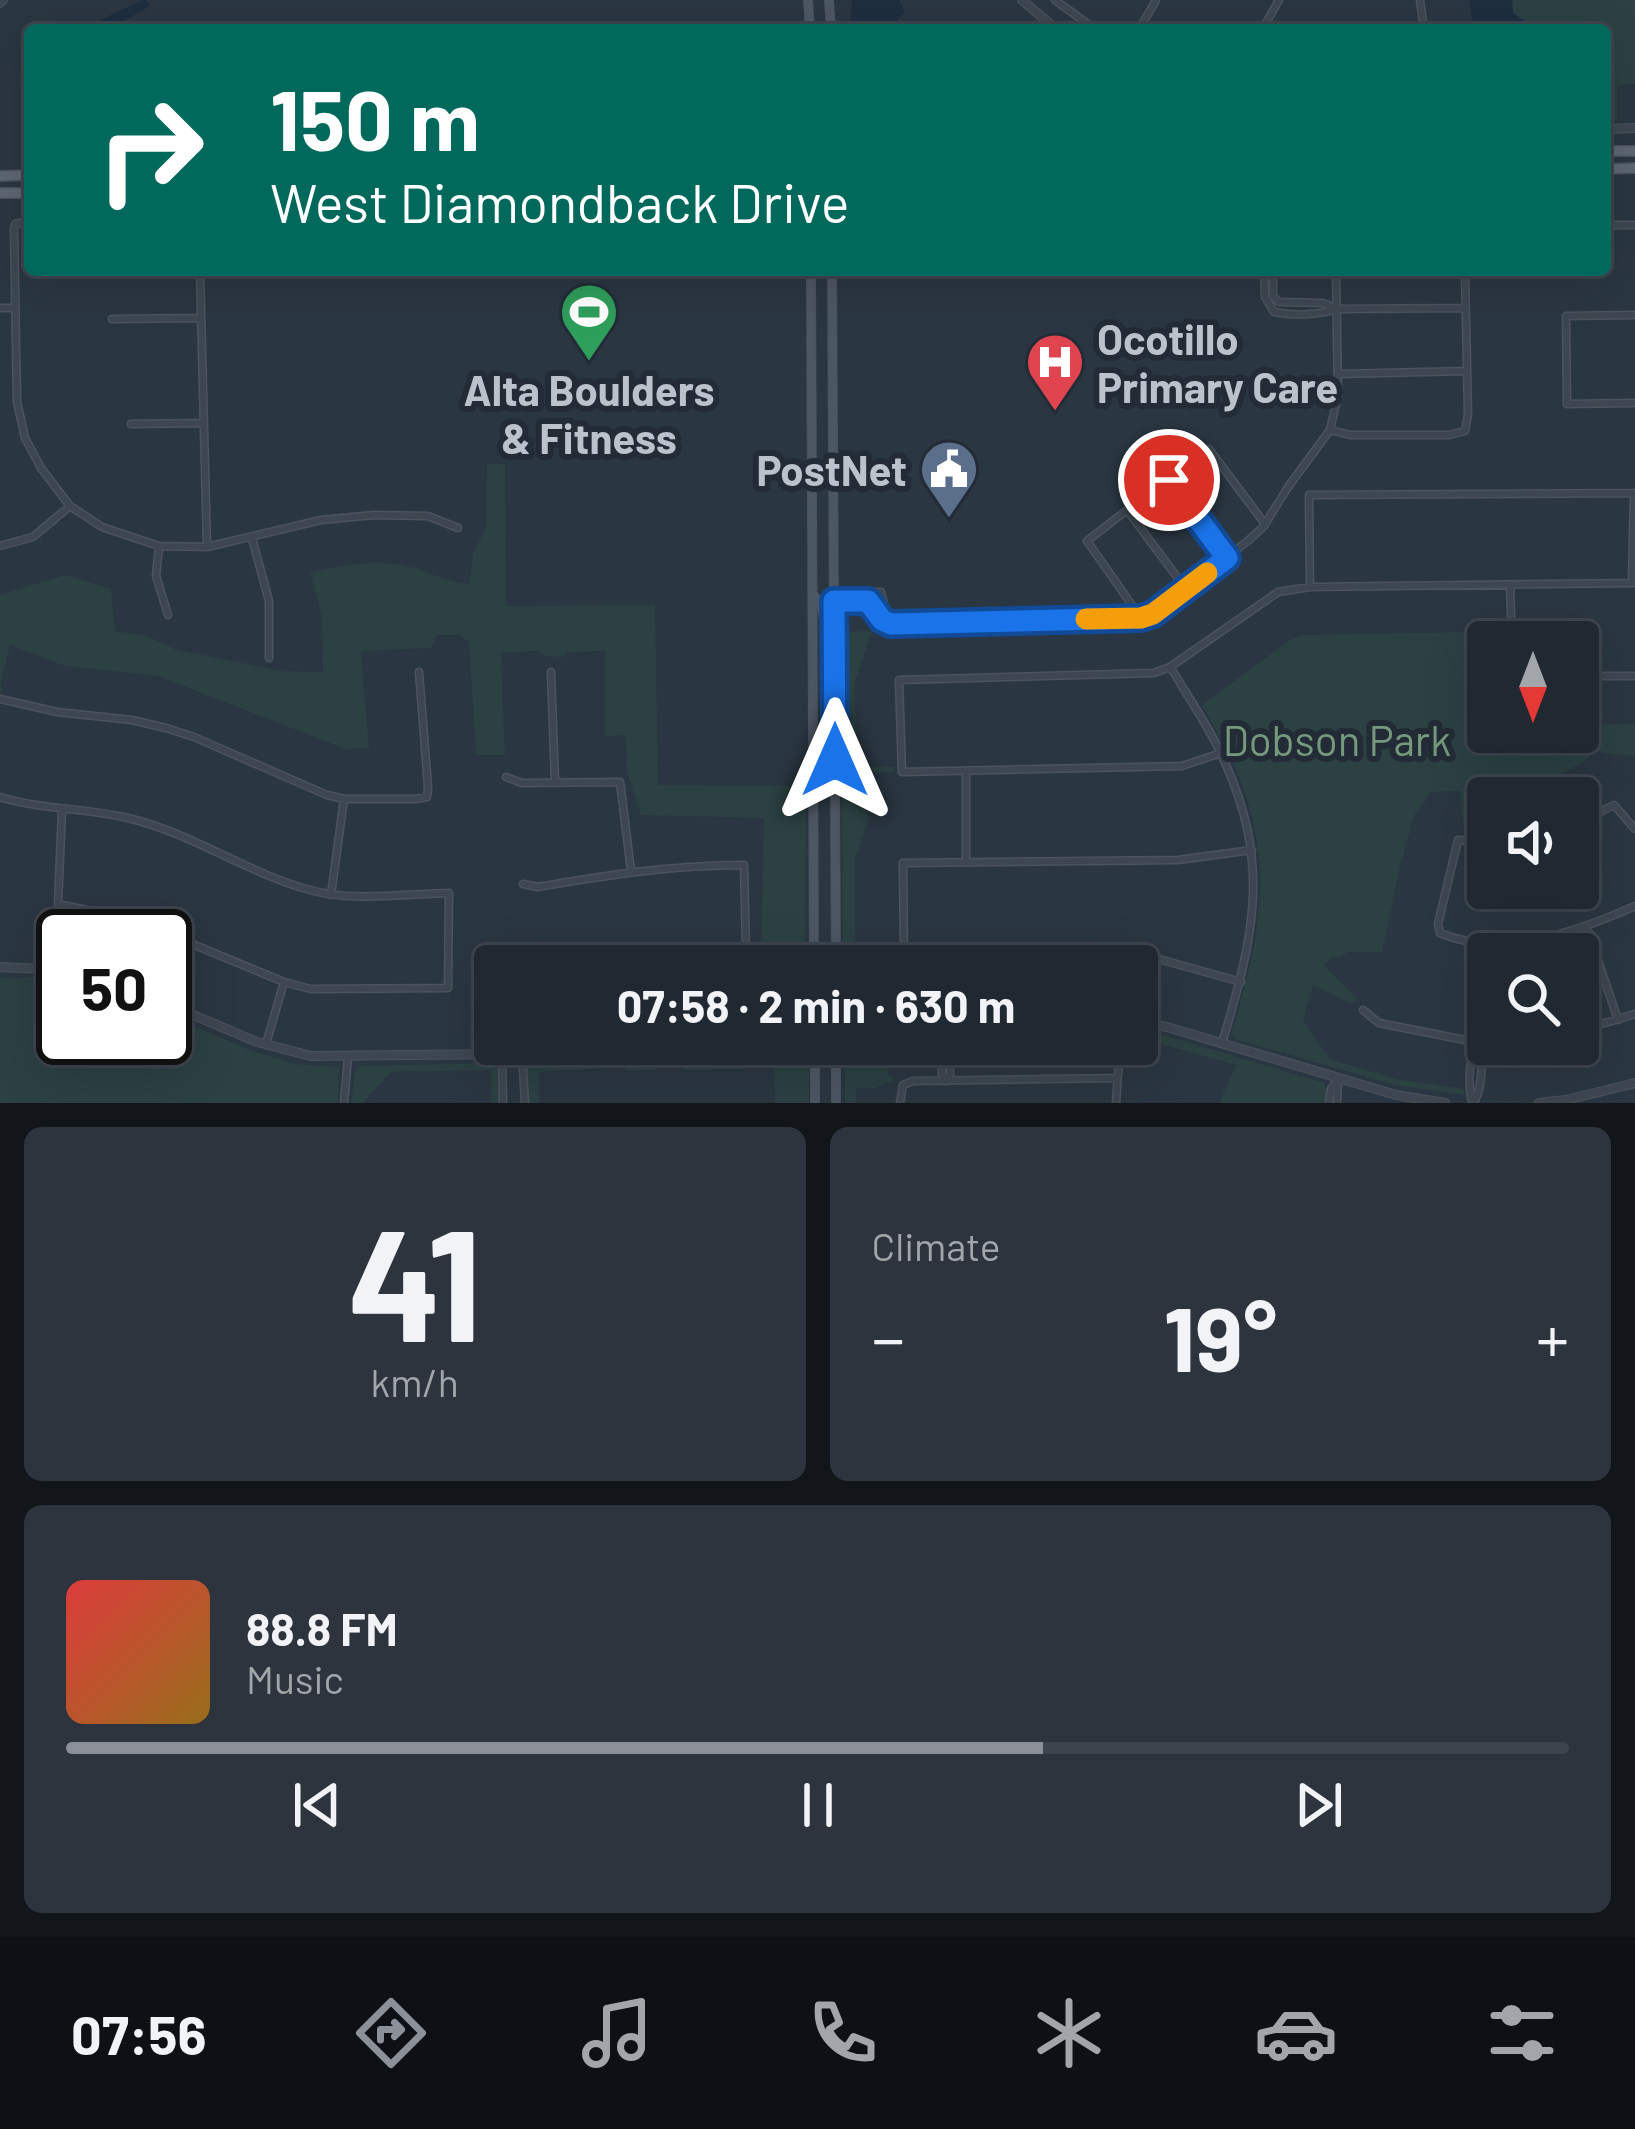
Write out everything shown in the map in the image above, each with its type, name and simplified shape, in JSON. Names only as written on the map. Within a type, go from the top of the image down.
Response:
[{"type":"main road","points":[[811,276],[814,945]]},
{"type":"main road","points":[[832,276],[836,945]]},
{"type":"main road","points":[[812,593],[821,606],[835,678]]},
{"type":"main road","points":[[815,1065],[815,1103]]},
{"type":"main road","points":[[836,1065],[836,1103]]},
{"type":"street","points":[[1022,0],[1050,24]]},
{"type":"street","points":[[1055,0],[1088,24]]},
{"type":"street","points":[[24,222],[15,224],[17,402],[25,438],[70,506],[102,527],[159,546],[207,547],[321,520],[374,515],[428,516],[458,528]]},
{"type":"street","points":[[200,276],[207,547]]},
{"type":"street","points":[[1264,276],[1264,297],[1274,312],[1466,308]]},
{"type":"street","points":[[1273,276],[1279,302],[1323,303],[1336,309]]},
{"type":"street","points":[[834,597],[868,601],[891,624],[1153,614],[1265,524],[1330,430],[1337,404],[1336,276]]},
{"type":"street","points":[[1330,430],[1350,435],[1465,431],[1466,276]]},
{"type":"street","points":[[0,308],[14,308]]},
{"type":"street","points":[[1635,315],[1566,316],[1567,404],[1635,403]]},
{"type":"street","points":[[112,319],[201,318]]},
{"type":"street","points":[[1338,374],[1467,371]]},
{"type":"street","points":[[131,424],[202,423]]},
{"type":"street","points":[[1227,558],[1169,480],[1208,449],[1265,524]]},
{"type":"street","points":[[1222,753],[1182,766],[902,772],[899,680],[1138,675],[1170,667],[1278,592],[1310,587],[1634,583],[1635,493],[1309,495],[1310,587]]},
{"type":"street","points":[[0,546],[33,537],[70,506]]},
{"type":"street","points":[[1141,618],[1087,541],[1126,511],[1186,589]]},
{"type":"street","points":[[252,538],[269,601],[268,658]]},
{"type":"street","points":[[159,546],[156,576],[167,615]]},
{"type":"street","points":[[1510,585],[1511,621]]},
{"type":"street","points":[[834,597],[881,592],[885,608],[900,622]]},
{"type":"street","points":[[1170,667],[1222,753],[1240,799],[1252,850],[1254,907],[1222,1043]]},
{"type":"street","points":[[0,699],[166,728],[344,799],[427,797],[418,672]]},
{"type":"street","points":[[551,672],[555,783]]},
{"type":"street","points":[[1599,676],[1635,676]]},
{"type":"street","points":[[966,771],[966,862]]},
{"type":"street","points":[[506,777],[522,783],[620,782],[631,871]]},
{"type":"street","points":[[0,797],[125,817],[331,895],[449,893],[448,988],[311,989],[134,920],[58,904],[62,810]]},
{"type":"street","points":[[331,895],[344,799]]},
{"type":"street","points":[[1599,812],[1614,805],[1635,829]]},
{"type":"street","points":[[1467,841],[1458,840],[1440,933],[1508,942],[1538,939],[1587,928],[1635,906]]},
{"type":"street","points":[[904,945],[903,863],[1178,860],[1252,850]]},
{"type":"street","points":[[523,884],[538,887],[689,865],[744,866],[746,945]]},
{"type":"street","points":[[1587,928],[1618,1020]]},
{"type":"street","points":[[1158,959],[1240,982]]},
{"type":"street","points":[[0,967],[36,969]]},
{"type":"street","points":[[266,1044],[284,982]]},
{"type":"street","points":[[1364,1010],[1379,1023],[1467,1038]]},
{"type":"street","points":[[192,1014],[266,1044],[311,1056],[474,1055]]},
{"type":"street","points":[[1599,1025],[1635,1014]]},
{"type":"street","points":[[1158,1026],[1396,1095],[1445,1103]]},
{"type":"street","points":[[344,1103],[348,1057]]},
{"type":"street","points":[[502,1065],[503,1103]]},
{"type":"street","points":[[523,1065],[525,1103]]},
{"type":"street","points":[[943,1065],[946,1081]]},
{"type":"street","points":[[1116,1103],[1118,1065]]},
{"type":"street","points":[[1472,1065],[1473,1103]]},
{"type":"street","points":[[900,1103],[903,1084],[913,1081],[1116,1078]]},
{"type":"street","points":[[1333,1103],[1331,1089],[1338,1078]]},
{"type":"street","points":[[1539,1103],[1635,1083]]},
{"type":"green space","points":[[1470,0],[1635,0],[1635,84],[1617,85],[1617,120],[1611,120],[1611,24],[1472,23]]},
{"type":"green space","points":[[487,464],[505,464],[506,606],[655,605],[658,785],[806,786],[805,945],[761,945],[764,818],[641,815],[627,773],[626,735],[605,736],[605,651],[567,652],[563,657],[537,651],[501,653],[505,755],[476,755],[469,642],[460,635],[437,635],[431,648],[361,651],[369,748],[345,749],[158,676],[65,666],[10,645],[0,692],[0,595],[65,575],[111,589],[115,631],[147,636],[177,650],[282,671],[323,672],[322,616],[310,572],[389,563],[469,584],[473,553],[486,528]]},
{"type":"green space","points":[[872,631],[855,682],[856,766],[894,767],[895,772],[854,773],[869,819],[855,859],[855,945],[843,945],[841,632]]},
{"type":"green space","name":"Dobson Park","points":[[1465,632],[1467,753],[1595,753],[1557,777],[1467,777],[1467,834],[1460,791],[1431,792],[1414,816],[1382,952],[1347,952],[1324,965],[1357,999],[1352,1004],[1313,985],[1303,1021],[1330,1059],[1396,1079],[1464,1089],[1464,1095],[1395,1085],[1235,1039],[1232,1031],[1255,941],[1258,853],[1240,779],[1202,705],[1303,635]]},
{"type":"green space","name":"Dobson Park","points":[[1635,724],[1635,756],[1599,752],[1599,725]]},
{"type":"green space","points":[[36,977],[36,1065],[192,1065],[192,1026],[295,1064],[339,1067],[338,1103],[0,1103],[0,978]]},
{"type":"green space","points":[[1158,1033],[1324,1083],[1326,1103],[1219,1103],[1236,1065],[1158,1043]]},
{"type":"green space","points":[[495,1065],[499,1103],[491,1103],[491,1070],[391,1072],[363,1103],[351,1103],[355,1071],[360,1066]]},
{"type":"green space","points":[[745,1065],[744,1069],[656,1066],[655,1070],[539,1072],[539,1103],[528,1103],[526,1066]]},
{"type":"green space","points":[[774,1065],[809,1065],[809,1103],[775,1103]]},
{"type":"green space","points":[[845,1065],[888,1065],[888,1074],[895,1080],[875,1088],[856,1088],[856,1103],[845,1103]]},
{"type":"water","points":[[143,0],[150,6],[118,24],[96,22]]},
{"type":"water","points":[[852,0],[899,0],[904,11],[892,24],[850,24]]},
{"type":"water","points":[[1470,0],[1512,0],[1513,13],[1530,24],[1473,24]]},
{"type":"slow traffic","points":[[1086,619],[1153,614],[1207,573]]},
{"type":"place","name":"Alta Boulders & Fitness","points":[[589,363]]},
{"type":"place","name":"Ocotillo Primary Care","points":[[1055,413]]},
{"type":"place","name":"PostNet","points":[[949,520]]},
{"type":"route","points":[[835,760],[834,601],[868,601],[891,624],[1153,614],[1227,558],[1169,480]]}]
